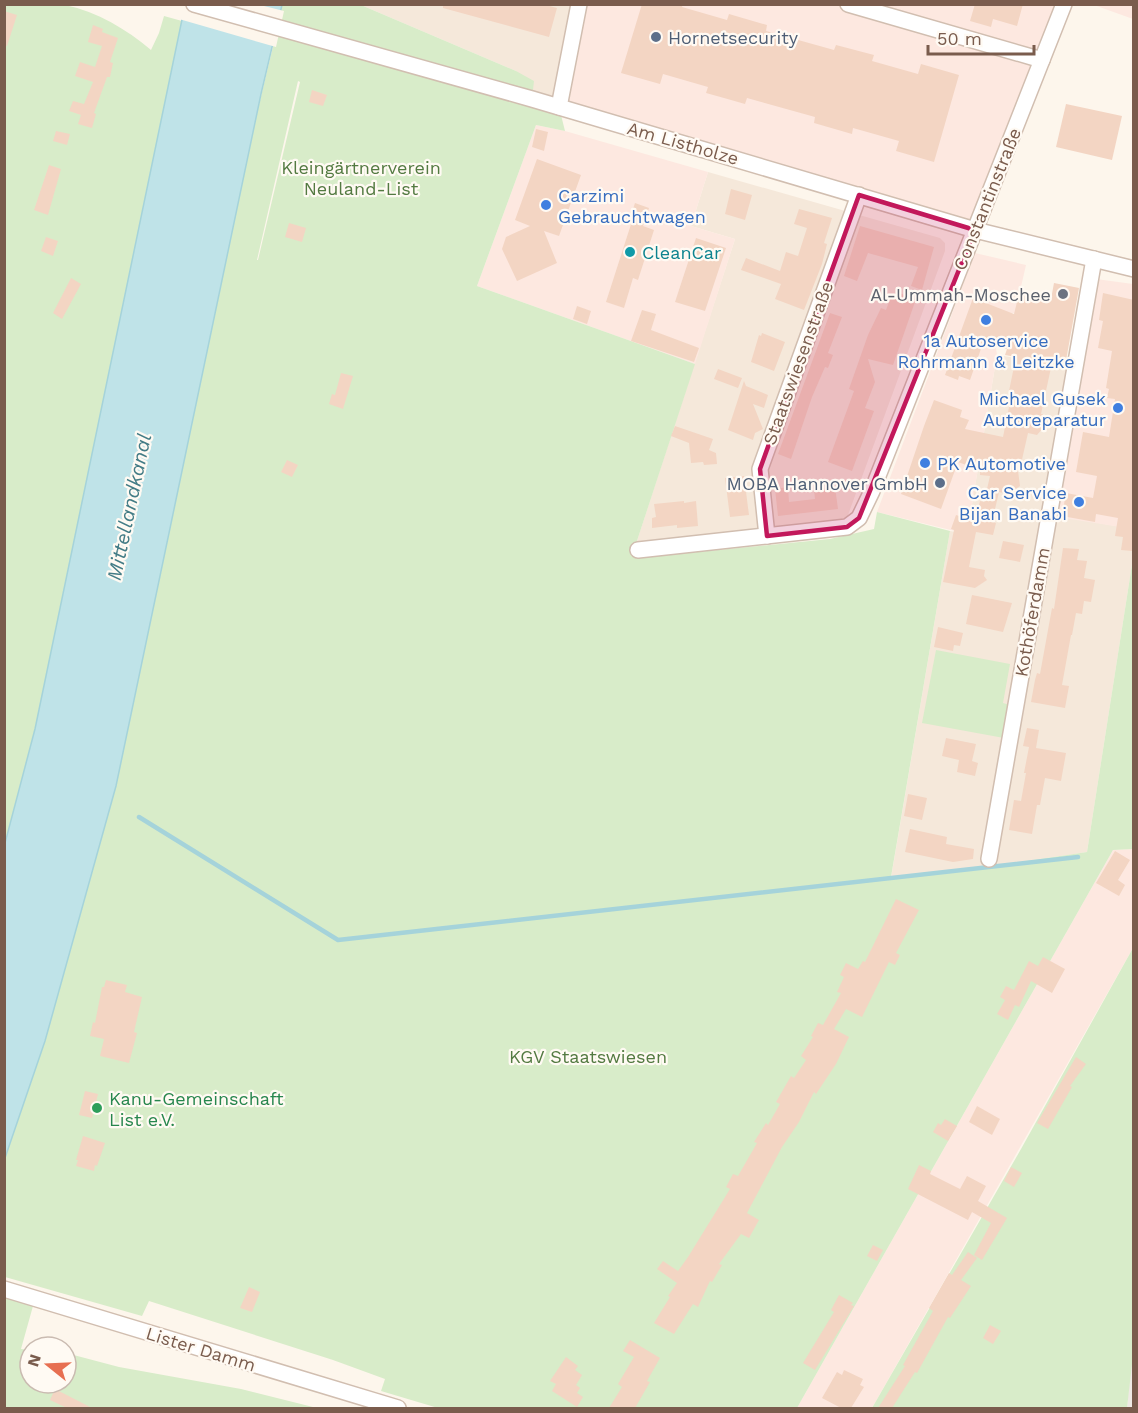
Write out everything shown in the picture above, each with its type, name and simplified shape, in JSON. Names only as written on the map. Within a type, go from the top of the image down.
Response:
[{"type":"street","name":"Am Listholze","points":[[194,4],[560,107],[975,230],[1134,269]]},
{"type":"street","points":[[560,107],[579,4]]},
{"type":"street","points":[[848,4],[1042,60]]},
{"type":"street","name":"Constantinstraße","points":[[638,549],[847,527],[859,518],[869,498],[1064,4]]},
{"type":"street","name":"Staatswiesenstraße","points":[[767,536],[760,470],[859,195]]},
{"type":"street","name":"Kothöferdamm","points":[[989,859],[1094,260]]},
{"type":"street","name":"Lister Damm","points":[[4,1289],[398,1408]]},
{"type":"highlighted area","points":[[859,195],[975,230],[859,518],[847,527],[767,536],[760,469]]},
{"type":"shaded area","points":[[361,5],[579,5],[559,107],[532,99],[516,71]]},
{"type":"shaded area","points":[[579,5],[1064,5],[975,230],[559,107]]},
{"type":"shaded area","points":[[1094,5],[1133,5],[1133,19]]},
{"type":"shaded area","points":[[536,125],[565,131],[708,172],[691,226],[735,239],[695,364],[477,286]]},
{"type":"shaded area","points":[[708,172],[940,238],[945,243],[945,251],[848,515],[843,519],[635,547],[735,239],[691,226]]},
{"type":"shaded area","points":[[975,253],[1026,265],[1015,313],[1010,313],[996,348],[997,355],[967,534],[877,512]]},
{"type":"shaded area","points":[[1096,279],[1133,284],[1133,529],[1051,516]]},
{"type":"shaded area","points":[[997,355],[1075,367],[1051,515],[1134,529],[1133,558],[1087,852],[891,878],[950,531],[967,534]]},
{"type":"shaded area","points":[[1133,849],[1133,948],[872,1408],[797,1408],[1113,850]]},
{"type":"shaded area","points":[[1133,1347],[1133,1408],[1127,1408],[1130,1375]]},
{"type":"green space","points":[[50,3],[77,8],[111,22],[151,50],[164,16],[182,21],[35,729],[5,843],[5,5]]},
{"type":"green space","name":"KGV Staatswiesen","points":[[282,5],[361,5],[516,71],[534,81],[532,99],[559,107],[565,131],[536,125],[477,286],[695,364],[635,547],[636,558],[830,539],[874,529],[877,512],[950,531],[891,877],[992,866],[1087,852],[1133,558],[1133,849],[1113,850],[797,1408],[438,1408],[381,1391],[385,1379],[149,1301],[142,1316],[5,1277],[5,1155]],"holes":[[[298,81],[300,82],[258,260],[257,260]]]},
{"type":"green space","points":[[936,650],[1010,664],[1003,703],[1010,705],[1004,738],[922,723]]},
{"type":"green space","points":[[1133,948],[1134,1347],[1127,1408],[872,1408],[1021,1149]]},
{"type":"green space","points":[[4,1297],[33,1306],[25,1335],[18,1335],[18,1395],[78,1395],[78,1356],[119,1367],[241,1389],[317,1408],[5,1408]]},
{"type":"water","name":"Mittellandkanal","points":[[185,5],[282,5],[261,94],[116,786],[45,1041],[5,1158],[5,843],[35,729]]},
{"type":"pier","points":[[182,4],[260,5],[284,11],[276,47],[179,19]]},
{"type":"building","points":[[443,4],[542,4],[557,8],[549,37],[443,8]]},
{"type":"building","points":[[642,4],[683,4],[682,7],[727,20],[729,14],[767,25],[766,31],[834,50],[836,45],[874,55],[872,61],[918,74],[921,64],[959,75],[934,162],[896,151],[899,141],[853,128],[852,134],[814,123],[815,117],[747,98],[745,104],[706,93],[708,87],[663,74],[660,84],[621,73]]},
{"type":"building","points":[[975,4],[1023,4],[1017,26],[993,19],[991,27],[970,21]]},
{"type":"building","points":[[4,11],[17,15],[7,46],[4,45]]},
{"type":"building","points":[[93,25],[103,29],[102,32],[118,38],[110,62],[113,63],[110,77],[107,77],[94,113],[96,114],[92,128],[78,124],[81,115],[69,111],[73,101],[84,104],[93,82],[75,76],[80,62],[95,67],[102,46],[88,42]]},
{"type":"building","points":[[312,90],[327,95],[323,106],[309,102]]},
{"type":"building","points":[[1066,104],[1122,116],[1112,160],[1056,147]]},
{"type":"building","points":[[536,129],[548,132],[544,151],[532,147]]},
{"type":"building","points":[[56,131],[70,134],[67,145],[53,141]]},
{"type":"building","points":[[537,159],[581,175],[559,236],[544,231],[557,263],[517,281],[502,249],[506,237],[530,226],[515,220]]},
{"type":"building","points":[[49,165],[61,169],[48,215],[34,210]]},
{"type":"building","points":[[731,189],[752,195],[745,220],[725,214]]},
{"type":"building","name":"CleanCar","points":[[635,203],[649,208],[643,226],[654,230],[638,280],[633,278],[624,308],[606,302],[633,218],[630,218]]},
{"type":"building","points":[[799,209],[832,218],[824,243],[827,244],[822,264],[804,310],[775,299],[781,284],[741,270],[746,258],[780,271],[786,252],[798,256],[807,228],[794,224]]},
{"type":"building","points":[[289,223],[306,228],[302,242],[285,237]]},
{"type":"building","points":[[860,226],[934,247],[922,290],[911,286],[918,267],[868,253],[857,281],[844,276]]},
{"type":"building","points":[[46,237],[58,241],[53,256],[41,251]]},
{"type":"building","points":[[696,238],[726,248],[705,311],[675,302]]},
{"type":"building","points":[[71,278],[81,284],[62,319],[53,313]]},
{"type":"building","points":[[1054,283],[1079,288],[1065,366],[1052,363],[1041,414],[1043,414],[1040,426],[1043,428],[1037,435],[1028,433],[1021,464],[1017,463],[1020,486],[1017,488],[1016,496],[999,492],[992,522],[996,523],[993,535],[976,532],[969,567],[985,570],[984,576],[987,580],[975,588],[943,582],[954,530],[951,529],[956,515],[975,521],[980,501],[984,502],[990,476],[980,475],[980,470],[958,462],[941,509],[901,494],[924,426],[934,400],[962,410],[960,417],[969,420],[965,429],[1003,437],[1016,357],[1005,355],[1007,349],[983,343],[970,380],[959,376],[958,380],[945,375],[973,298],[1014,314],[1019,294],[1051,299]]},
{"type":"building","points":[[899,293],[916,299],[893,365],[868,359],[875,382],[865,408],[874,411],[852,471],[828,462],[854,391],[849,389],[868,335],[881,308],[886,310],[891,297],[897,299]]},
{"type":"building","points":[[1103,293],[1134,300],[1132,551],[1121,550],[1123,537],[1115,536],[1118,518],[1096,514],[1095,522],[1062,516],[1066,493],[1093,498],[1097,476],[1076,472],[1083,432],[1109,437],[1115,399],[1107,398],[1109,389],[1106,388],[1112,351],[1098,348],[1103,321],[1099,320]]},
{"type":"building","points":[[577,306],[591,311],[587,324],[573,319]]},
{"type":"building","points":[[642,310],[656,314],[651,330],[699,348],[694,362],[631,341]]},
{"type":"building","points":[[830,313],[842,317],[828,353],[833,355],[812,397],[791,459],[778,454]]},
{"type":"building","points":[[762,333],[785,342],[774,371],[751,362],[759,335],[761,336]]},
{"type":"building","points":[[718,369],[742,378],[738,388],[714,379]]},
{"type":"building","points":[[341,373],[353,376],[343,409],[329,404],[332,394],[335,395]]},
{"type":"building","points":[[744,381],[746,386],[768,395],[764,408],[753,404],[763,429],[755,433],[753,440],[728,430]]},
{"type":"building","points":[[675,426],[713,439],[709,450],[716,453],[717,464],[691,463],[689,443],[671,436]]},
{"type":"building","points":[[287,460],[298,465],[292,477],[281,472]]},
{"type":"building","points":[[744,476],[749,515],[730,517],[725,478]]},
{"type":"building","points":[[788,487],[789,502],[815,499],[814,490],[835,487],[838,509],[778,516],[775,489]]},
{"type":"building","points":[[684,501],[684,503],[696,501],[698,526],[677,528],[677,525],[652,528],[652,518],[656,517],[654,504]]},
{"type":"building","points":[[1003,541],[1024,545],[1020,562],[999,558]]},
{"type":"building","points":[[1063,548],[1079,549],[1077,560],[1087,561],[1084,578],[1095,580],[1091,602],[1084,601],[1082,614],[1076,613],[1062,685],[1069,686],[1065,708],[1031,702],[1037,673],[1040,674],[1052,608],[1054,609]]},
{"type":"building","points":[[972,595],[1012,603],[1003,632],[966,624]]},
{"type":"building","points":[[938,627],[963,633],[960,646],[954,645],[953,651],[934,647]]},
{"type":"building","points":[[1027,728],[1039,730],[1036,748],[1066,753],[1061,781],[1045,778],[1032,834],[1009,830],[1014,800],[1021,801],[1026,773],[1024,773],[1029,747],[1023,746]]},
{"type":"building","points":[[946,738],[976,744],[972,761],[978,763],[975,776],[957,772],[959,760],[942,756]]},
{"type":"building","points":[[908,794],[927,798],[922,820],[904,816]]},
{"type":"building","points":[[910,829],[947,837],[946,844],[974,849],[973,859],[953,862],[905,852]]},
{"type":"building","points":[[1115,851],[1130,860],[1118,880],[1125,885],[1119,896],[1096,883]]},
{"type":"building","points":[[896,899],[919,910],[896,953],[900,955],[895,965],[889,962],[862,1017],[846,1009],[834,1029],[849,1037],[836,1064],[816,1094],[814,1092],[799,1122],[782,1147],[747,1213],[759,1220],[749,1238],[741,1234],[719,1264],[722,1265],[712,1282],[710,1281],[698,1307],[693,1304],[674,1334],[654,1323],[677,1283],[657,1269],[663,1261],[678,1271],[688,1257],[730,1189],[726,1187],[733,1174],[738,1176],[757,1143],[754,1142],[766,1123],[768,1125],[780,1104],[776,1102],[791,1076],[794,1078],[806,1060],[801,1056],[813,1037],[811,1036],[818,1023],[823,1025],[841,993],[837,992],[844,977],[840,975],[846,963],[858,969],[863,961],[865,962]]},
{"type":"building","points":[[1043,957],[1065,969],[1052,993],[1031,981],[1019,1007],[1015,1005],[1008,1020],[997,1014],[1005,1000],[1000,997],[1006,986],[1014,990],[1029,961],[1038,966]]},
{"type":"building","name":"Kanu-Gemeinschaft List e.V.","points":[[106,980],[127,985],[125,992],[142,997],[134,1032],[137,1033],[129,1063],[100,1056],[104,1039],[90,1036],[102,987]]},
{"type":"building","points":[[1076,1057],[1086,1064],[1070,1086],[1072,1087],[1048,1129],[1037,1123]]},
{"type":"building","points":[[85,1091],[98,1094],[92,1118],[79,1115]]},
{"type":"building","points":[[977,1106],[1000,1119],[992,1135],[969,1122]]},
{"type":"building","points":[[945,1119],[957,1126],[948,1141],[933,1132],[938,1123],[941,1125]]},
{"type":"building","points":[[83,1136],[105,1143],[94,1171],[76,1166]]},
{"type":"building","points":[[919,1165],[931,1171],[930,1174],[960,1189],[967,1176],[986,1186],[978,1201],[1007,1218],[982,1260],[974,1255],[991,1223],[972,1212],[968,1220],[908,1189]]},
{"type":"building","points":[[1011,1167],[1022,1173],[1014,1187],[1004,1181]]},
{"type":"building","points":[[873,1245],[883,1250],[877,1261],[867,1256]]},
{"type":"building","points":[[968,1252],[977,1258],[961,1280],[971,1286],[950,1318],[948,1317],[917,1373],[915,1372],[892,1408],[878,1408],[905,1366],[903,1365],[933,1311],[929,1308],[949,1273],[952,1275]]},
{"type":"building","points":[[249,1287],[260,1292],[252,1312],[240,1308]]},
{"type":"building","points":[[839,1295],[853,1303],[851,1305],[854,1306],[815,1370],[803,1363],[834,1312],[831,1310]]},
{"type":"building","points":[[990,1325],[1001,1331],[993,1344],[983,1338]]},
{"type":"building","points":[[630,1340],[660,1358],[635,1408],[609,1408],[622,1387],[618,1384],[634,1357],[623,1351]]},
{"type":"building","points":[[566,1357],[578,1366],[575,1370],[582,1375],[576,1385],[580,1388],[577,1393],[583,1397],[577,1407],[552,1391],[556,1384],[550,1381]]},
{"type":"building","points":[[844,1370],[863,1379],[860,1385],[864,1387],[851,1408],[841,1408],[822,1398],[837,1372],[842,1375]]},
{"type":"building","points":[[52,1395],[67,1395],[92,1408],[67,1408],[50,1400]]},
{"type":"waterway","points":[[139,817],[338,940],[1078,857]]},
{"type":"place","name":"Hornetsecurity","points":[[656,37]]},
{"type":"place","name":"Carzimi Gebrauchtwagen","points":[[546,205]]},
{"type":"place","name":"CleanCar","points":[[630,252]]},
{"type":"place","name":"Al-Ummah-Moschee","points":[[1063,294]]},
{"type":"place","name":"1a Autoservice Rohrmann & Leitzke","points":[[986,320]]},
{"type":"place","name":"Michael Gusek Autoreparatur","points":[[1118,408]]},
{"type":"place","name":"PK Automotive","points":[[925,463]]},
{"type":"place","name":"MOBA Hannover GmbH","points":[[940,483]]},
{"type":"place","name":"Car Service Bijan Banabi","points":[[1079,502]]},
{"type":"place","name":"Kanu-Gemeinschaft List e.V.","points":[[97,1108]]},
{"type":"park label","name":"Kleingärtnerverein Neuland-List","points":[[361,177]]}]
